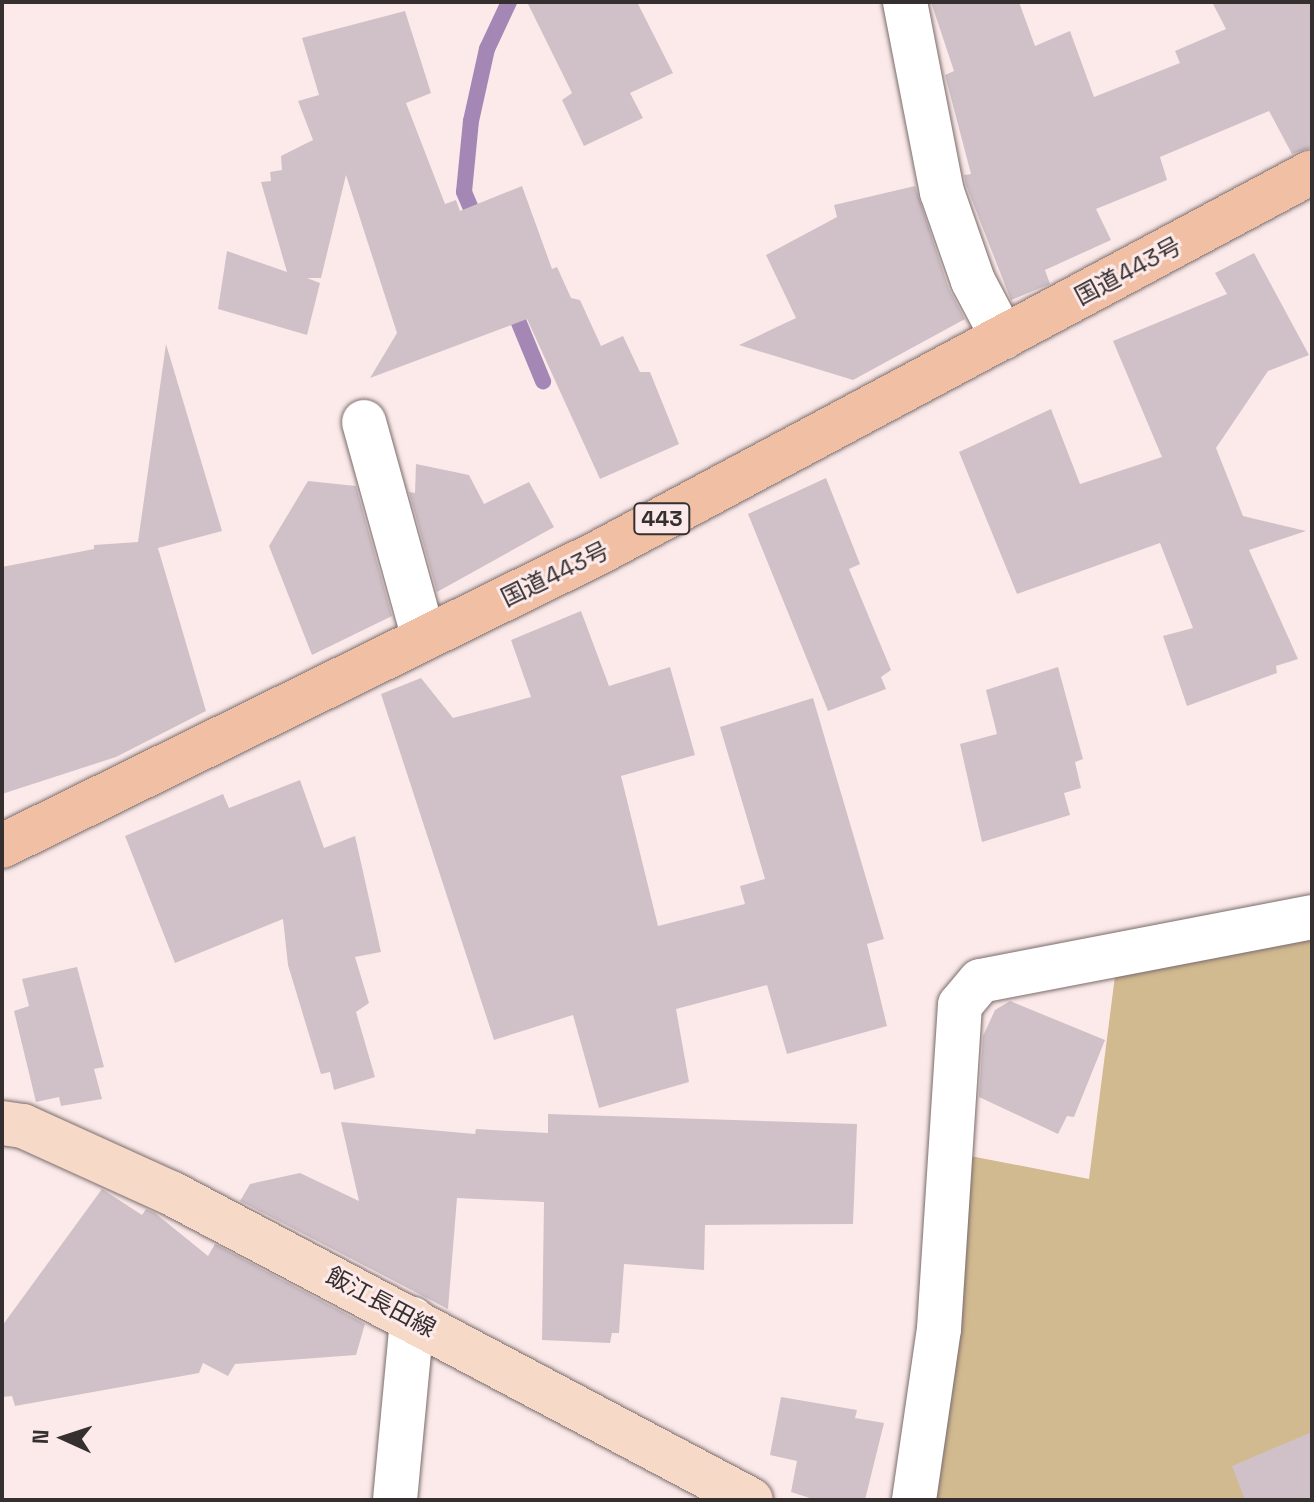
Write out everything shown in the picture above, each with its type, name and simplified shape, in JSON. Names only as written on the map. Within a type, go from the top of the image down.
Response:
[{"type":"highway","name":"国道443号","points":[[2,846],[598,553],[1312,172]]},
{"type":"main road","name":"飯江長田線","points":[[2,1123],[23,1126],[171,1193],[751,1500]]},
{"type":"street","points":[[905,2],[942,192],[973,281],[1003,338]]},
{"type":"street","points":[[364,422],[424,638]]},
{"type":"street","points":[[914,1500],[939,1329],[960,1005],[980,981],[1312,917]]},
{"type":"street","points":[[395,1500],[412,1319]]},
{"type":"shaded area","points":[[1312,938],[1312,1500],[924,1500],[965,1155],[1089,1179],[1115,976]]},
{"type":"building","points":[[527,2],[637,2],[673,73],[630,93],[643,118],[584,146],[562,100],[572,93]]},
{"type":"building","points":[[931,2],[1019,2],[1035,46],[1070,31],[1094,97],[1180,63],[1175,51],[1226,29],[1212,2],[1312,2],[1312,147],[1292,154],[1269,111],[1160,157],[1167,180],[1096,209],[1111,240],[1045,270],[1050,284],[1011,300],[966,185],[964,175],[971,174],[945,75],[954,71]]},
{"type":"building","points":[[405,11],[431,93],[406,103],[445,204],[456,200],[460,211],[522,186],[552,269],[557,267],[571,298],[580,300],[601,346],[623,336],[640,372],[650,372],[679,444],[600,479],[527,319],[370,378],[397,333],[346,175],[321,278],[307,278],[320,283],[307,335],[218,309],[227,251],[287,272],[261,182],[271,181],[270,172],[282,170],[281,156],[313,140],[298,101],[319,95],[302,38]]},
{"type":"building","points":[[915,186],[949,289],[965,319],[853,380],[739,345],[796,318],[766,255],[837,217],[834,205]]},
{"type":"building","points":[[1254,253],[1309,355],[1268,371],[1216,448],[1243,516],[1306,531],[1249,550],[1298,659],[1276,666],[1277,673],[1187,706],[1163,636],[1193,628],[1160,543],[1017,594],[959,452],[1051,409],[1080,484],[1162,457],[1113,341],[1227,294],[1215,273]]},
{"type":"building","points":[[166,344],[222,531],[158,548],[206,711],[116,757],[2,794],[2,567],[94,549],[94,545],[138,542]]},
{"type":"building","points":[[416,464],[469,475],[484,504],[529,482],[554,527],[437,592],[409,492],[415,493]]},
{"type":"building","points":[[826,478],[860,564],[849,569],[891,670],[881,677],[886,689],[828,711],[748,514]]},
{"type":"building","points":[[308,481],[356,486],[392,616],[312,655],[269,546]]},
{"type":"building","points":[[581,611],[609,686],[670,667],[695,755],[621,776],[658,926],[745,904],[740,886],[765,879],[720,727],[813,698],[884,939],[867,944],[887,1026],[787,1054],[767,985],[676,1009],[689,1082],[599,1108],[573,1015],[494,1040],[381,694],[421,678],[453,718],[531,697],[511,640]]},
{"type":"building","points":[[1058,667],[1083,759],[1075,762],[1081,788],[1064,793],[1070,815],[982,842],[960,744],[997,734],[986,690]]},
{"type":"building","points":[[300,780],[324,848],[355,836],[381,952],[355,957],[369,1003],[356,1012],[375,1077],[334,1090],[330,1072],[321,1074],[288,965],[283,919],[175,963],[125,836],[223,794],[229,808]]},
{"type":"building","points":[[77,967],[104,1067],[94,1069],[102,1099],[61,1106],[59,1097],[36,1102],[14,1011],[29,1006],[22,979]]},
{"type":"building","points":[[1010,1001],[1105,1040],[1074,1117],[1067,1116],[1058,1134],[979,1097],[983,1036],[995,1010]]},
{"type":"building","points":[[548,1114],[857,1124],[853,1224],[705,1225],[704,1270],[624,1264],[619,1333],[612,1333],[610,1343],[542,1340],[544,1202],[457,1198],[448,1309],[240,1201],[250,1184],[300,1173],[359,1201],[341,1122],[475,1134],[476,1129],[548,1133]]},
{"type":"building","points":[[102,1189],[142,1215],[146,1209],[155,1213],[208,1256],[215,1244],[365,1324],[356,1355],[235,1364],[228,1376],[203,1363],[199,1373],[15,1406],[12,1396],[2,1397],[2,1326]]},
{"type":"building","points":[[781,1397],[857,1410],[855,1418],[884,1423],[865,1500],[816,1500],[791,1492],[797,1461],[770,1455]]},
{"type":"building","points":[[1312,1432],[1312,1500],[1245,1500],[1232,1466]]},
{"type":"waterway","points":[[478,225],[464,192],[471,121],[487,49],[509,2]]},
{"type":"waterway","points":[[510,301],[543,381]]}]
